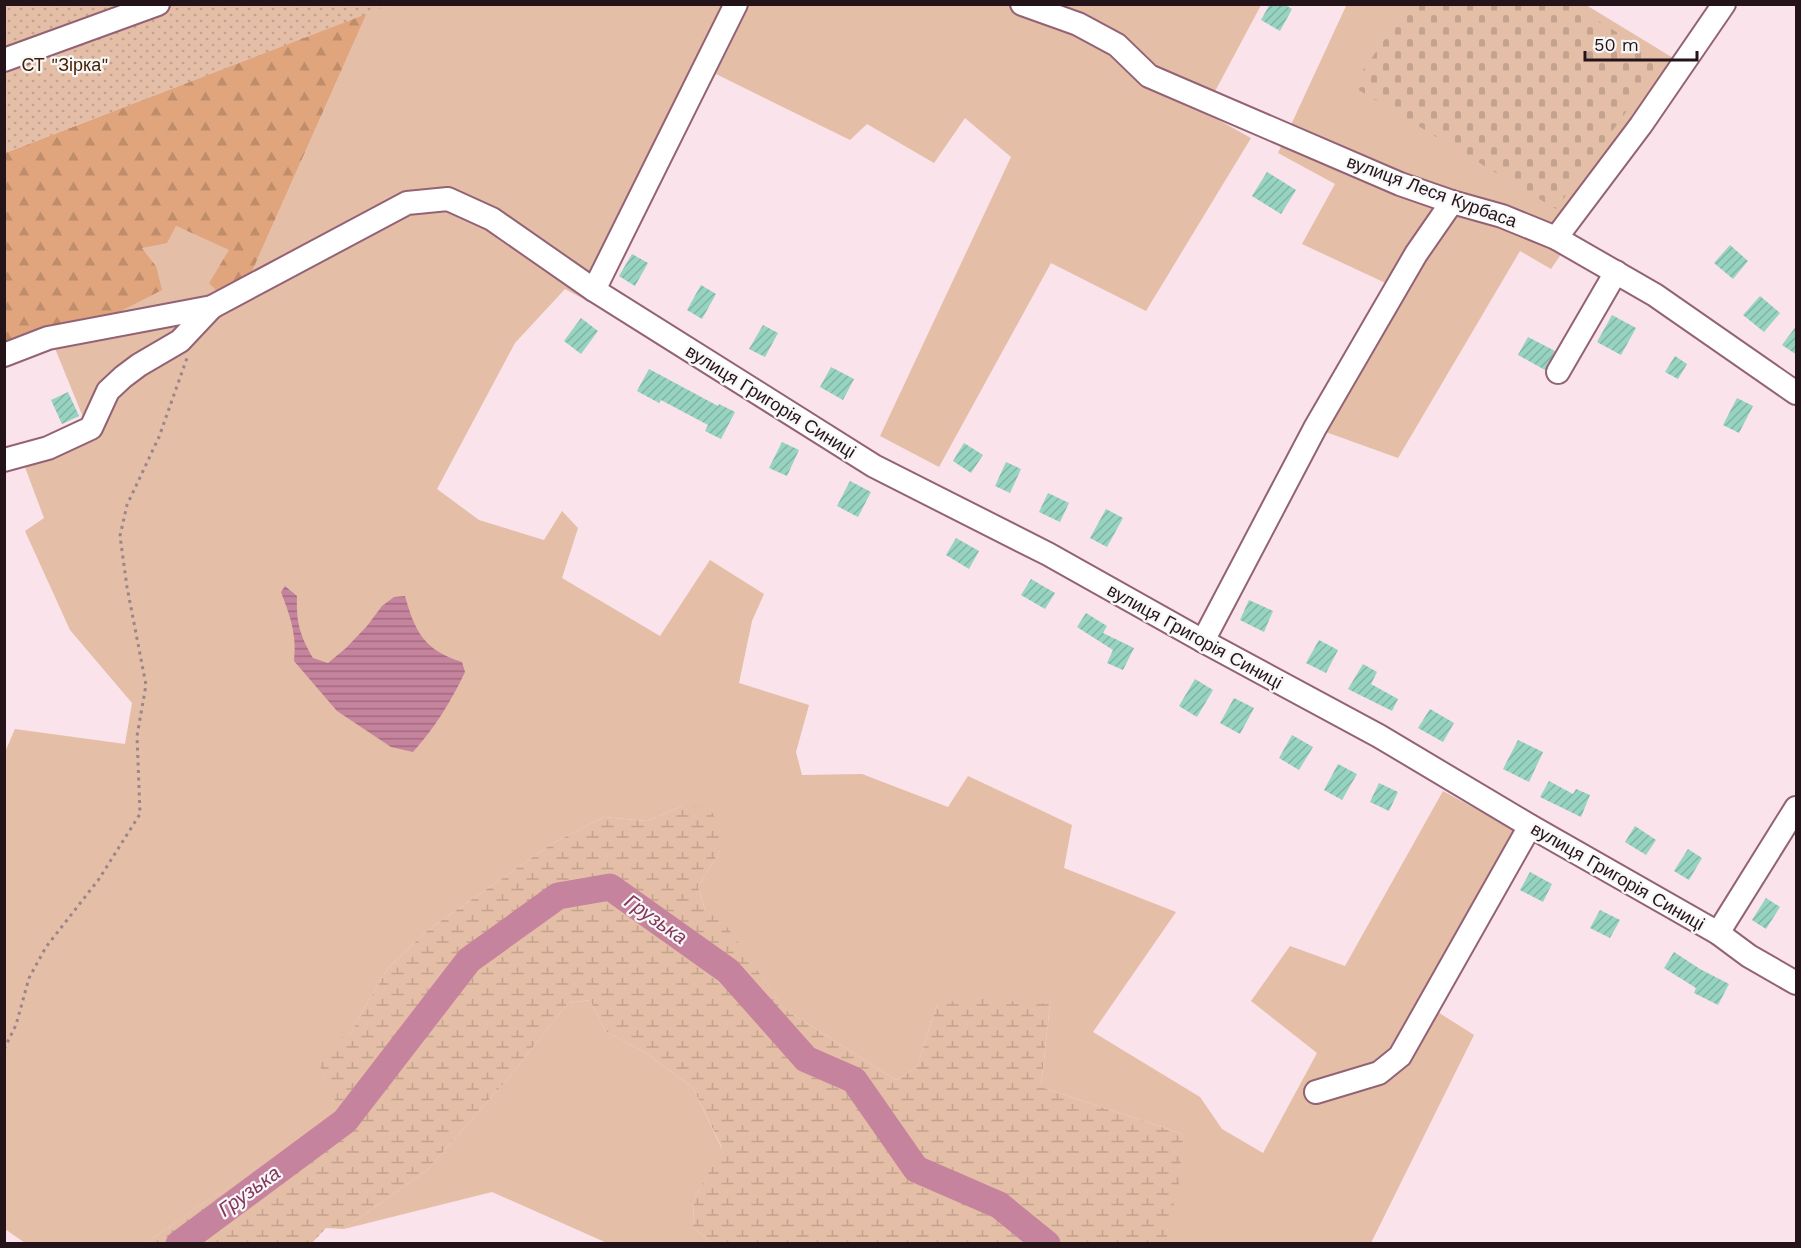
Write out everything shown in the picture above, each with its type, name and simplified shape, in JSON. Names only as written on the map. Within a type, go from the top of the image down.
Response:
[{"type":"street","points":[[4,60],[158,4]]},
{"type":"street","points":[[594,290],[736,4]]},
{"type":"street","name":"вулиця Леся Курбаса","points":[[1022,4],[1078,24],[1117,45],[1149,76],[1400,184],[1502,216],[1556,238],[1655,295],[1797,393]]},
{"type":"street","points":[[1556,238],[1641,125],[1724,4]]},
{"type":"street","name":"вулиця Григорія Синиці","points":[[212,307],[408,202],[448,199],[492,219],[594,290],[874,466],[1048,554],[1379,736],[1530,826],[1718,933],[1749,956],[1797,983]]},
{"type":"street","points":[[1203,641],[1315,428],[1416,254],[1452,202]]},
{"type":"street","points":[[1558,372],[1616,272]]},
{"type":"street","points":[[4,355],[48,338],[212,307]]},
{"type":"street","points":[[4,460],[48,448],[91,428],[108,391],[139,365],[180,341],[212,307]]},
{"type":"street","points":[[1718,933],[1797,808]]},
{"type":"street","points":[[1317,1092],[1379,1073],[1400,1056],[1530,826]]},
{"type":"path","points":[[4,1049],[16,1025],[29,978],[46,947],[99,879],[140,814],[137,736],[146,686],[120,536],[127,505],[159,437],[190,349]]},
{"type":"green space","name":"СТ \"Зірка\"","points":[[5,5],[390,5],[5,153]]},
{"type":"green space","points":[[390,5],[1261,5],[1204,112],[1251,138],[1146,311],[1051,263],[939,467],[880,436],[1011,157],[965,118],[934,163],[867,124],[850,140],[716,74],[591,303],[565,289],[515,343],[437,489],[479,520],[544,540],[562,511],[578,528],[562,578],[660,636],[710,560],[764,594],[752,621],[739,683],[809,705],[796,752],[802,775],[862,774],[948,807],[968,776],[1072,825],[1064,868],[1176,912],[1093,1032],[1200,1097],[1222,1129],[1263,1153],[1317,1053],[1251,1001],[1290,946],[1345,966],[1443,791],[1529,838],[1433,1009],[1474,1035],[1371,1243],[1167,1243],[1183,1134],[1041,1087],[1050,1004],[937,1005],[917,1067],[896,1080],[783,1008],[728,929],[705,909],[698,887],[721,849],[682,806],[647,821],[604,817],[553,843],[428,930],[388,968],[350,1035],[320,1067],[340,1109],[146,1243],[25,1243],[5,1229],[5,752],[15,729],[125,744],[132,703],[70,630],[25,531],[44,518],[19,451],[85,422],[54,346],[156,266],[141,247],[176,226],[230,250],[209,283],[250,276],[367,13]]},
{"type":"green space","points":[[1344,5],[1586,5],[1688,67],[1551,269],[1520,251],[1398,458],[1323,431],[1407,293],[1302,244],[1335,184],[1278,153],[1346,6]]},
{"type":"green space","points":[[1409,5],[1573,5],[1663,61],[1556,209],[1352,86]]},
{"type":"green space","points":[[367,13],[250,276],[218,292],[209,283],[229,250],[176,226],[167,243],[142,248],[156,266],[162,290],[119,312],[61,327],[5,349],[5,153]]},
{"type":"green space","points":[[682,806],[709,807],[720,827],[721,849],[698,887],[705,909],[728,928],[783,1008],[896,1080],[917,1067],[937,1005],[968,998],[1050,1004],[1041,1087],[1183,1134],[1179,1184],[1167,1232],[1167,1243],[712,1243],[693,1227],[694,1199],[722,1148],[693,1088],[646,1053],[605,1031],[590,1000],[568,1003],[511,1075],[427,1170],[344,1229],[326,1228],[312,1243],[146,1243],[339,1109],[320,1067],[332,1040],[350,1035],[388,968],[428,930],[553,843],[604,817],[647,821]]},
{"type":"green space","points":[[590,1000],[605,1031],[646,1053],[693,1088],[722,1149],[694,1199],[693,1227],[712,1243],[607,1243],[492,1192],[344,1229],[427,1170],[511,1075],[568,1003]]},
{"type":"shaded area","points":[[285,586],[297,596],[300,628],[313,658],[328,663],[367,626],[382,606],[394,597],[405,596],[417,630],[423,638],[438,652],[462,662],[465,672],[454,693],[435,724],[413,752],[391,747],[337,711],[294,661],[294,634],[281,592]]},
{"type":"building","points":[[1270,4],[1283,4],[1292,9],[1280,31],[1261,20]]},
{"type":"building","points":[[1267,172],[1296,190],[1281,214],[1252,196]]},
{"type":"building","points":[[1730,245],[1748,261],[1733,279],[1714,263]]},
{"type":"building","points":[[632,254],[648,263],[635,286],[619,276]]},
{"type":"building","points":[[701,285],[716,294],[702,319],[687,310]]},
{"type":"building","points":[[1760,296],[1780,313],[1764,332],[1743,315]]},
{"type":"building","points":[[1612,315],[1636,328],[1621,355],[1597,342]]},
{"type":"building","points":[[581,318],[598,331],[581,354],[564,341]]},
{"type":"building","points":[[763,325],[778,333],[765,357],[749,349]]},
{"type":"building","points":[[1797,325],[1797,355],[1782,345]]},
{"type":"building","points":[[1528,337],[1555,351],[1545,370],[1518,355]]},
{"type":"building","points":[[1675,356],[1687,364],[1678,379],[1665,372]]},
{"type":"building","points":[[831,367],[854,379],[843,400],[820,387]]},
{"type":"building","points":[[649,369],[718,406],[719,404],[735,412],[721,439],[705,431],[708,425],[661,400],[659,403],[637,391]]},
{"type":"building","points":[[68,392],[79,416],[62,424],[51,400]]},
{"type":"building","points":[[1737,398],[1753,406],[1739,433],[1723,425]]},
{"type":"building","points":[[782,442],[799,450],[787,476],[769,468]]},
{"type":"building","points":[[964,443],[983,455],[971,473],[953,461]]},
{"type":"building","points":[[1006,462],[1021,469],[1010,493],[995,486]]},
{"type":"building","points":[[850,481],[871,492],[858,517],[837,506]]},
{"type":"building","points":[[1048,493],[1069,503],[1060,522],[1039,512]]},
{"type":"building","points":[[1106,509],[1123,518],[1107,547],[1090,538]]},
{"type":"building","points":[[956,538],[979,551],[969,569],[946,555]]},
{"type":"building","points":[[1031,579],[1055,593],[1045,609],[1021,595]]},
{"type":"building","points":[[1249,600],[1273,611],[1264,632],[1240,620]]},
{"type":"building","points":[[1086,613],[1107,626],[1103,633],[1134,648],[1123,670],[1107,663],[1113,650],[1077,627]]},
{"type":"building","points":[[1319,640],[1338,650],[1326,673],[1306,663]]},
{"type":"building","points":[[1363,664],[1377,672],[1371,684],[1398,699],[1392,711],[1348,689]]},
{"type":"building","points":[[1195,679],[1213,690],[1197,717],[1179,706]]},
{"type":"building","points":[[1234,698],[1254,708],[1240,734],[1220,723]]},
{"type":"building","points":[[1430,709],[1454,723],[1443,742],[1418,728]]},
{"type":"building","points":[[1292,735],[1313,747],[1299,770],[1279,758]]},
{"type":"building","points":[[1518,740],[1543,752],[1529,782],[1503,769]]},
{"type":"building","points":[[1338,764],[1357,774],[1342,800],[1324,790]]},
{"type":"building","points":[[1549,781],[1573,794],[1576,789],[1590,795],[1581,817],[1540,797]]},
{"type":"building","points":[[1379,783],[1398,792],[1389,811],[1370,802]]},
{"type":"building","points":[[1635,826],[1656,840],[1646,855],[1625,842]]},
{"type":"building","points":[[1688,849],[1702,858],[1689,880],[1674,871]]},
{"type":"building","points":[[1530,872],[1552,884],[1543,902],[1520,890]]},
{"type":"building","points":[[1766,898],[1780,907],[1766,929],[1752,920]]},
{"type":"building","points":[[1600,910],[1620,920],[1610,938],[1590,928]]},
{"type":"building","points":[[1674,952],[1729,984],[1718,1005],[1694,993],[1696,988],[1664,968]]},
{"type":"waterway","name":"Грузька","points":[[179,1244],[345,1121],[469,960],[558,896],[610,887],[728,971],[806,1059],[854,1080],[916,1169],[999,1205],[1047,1244]]}]
